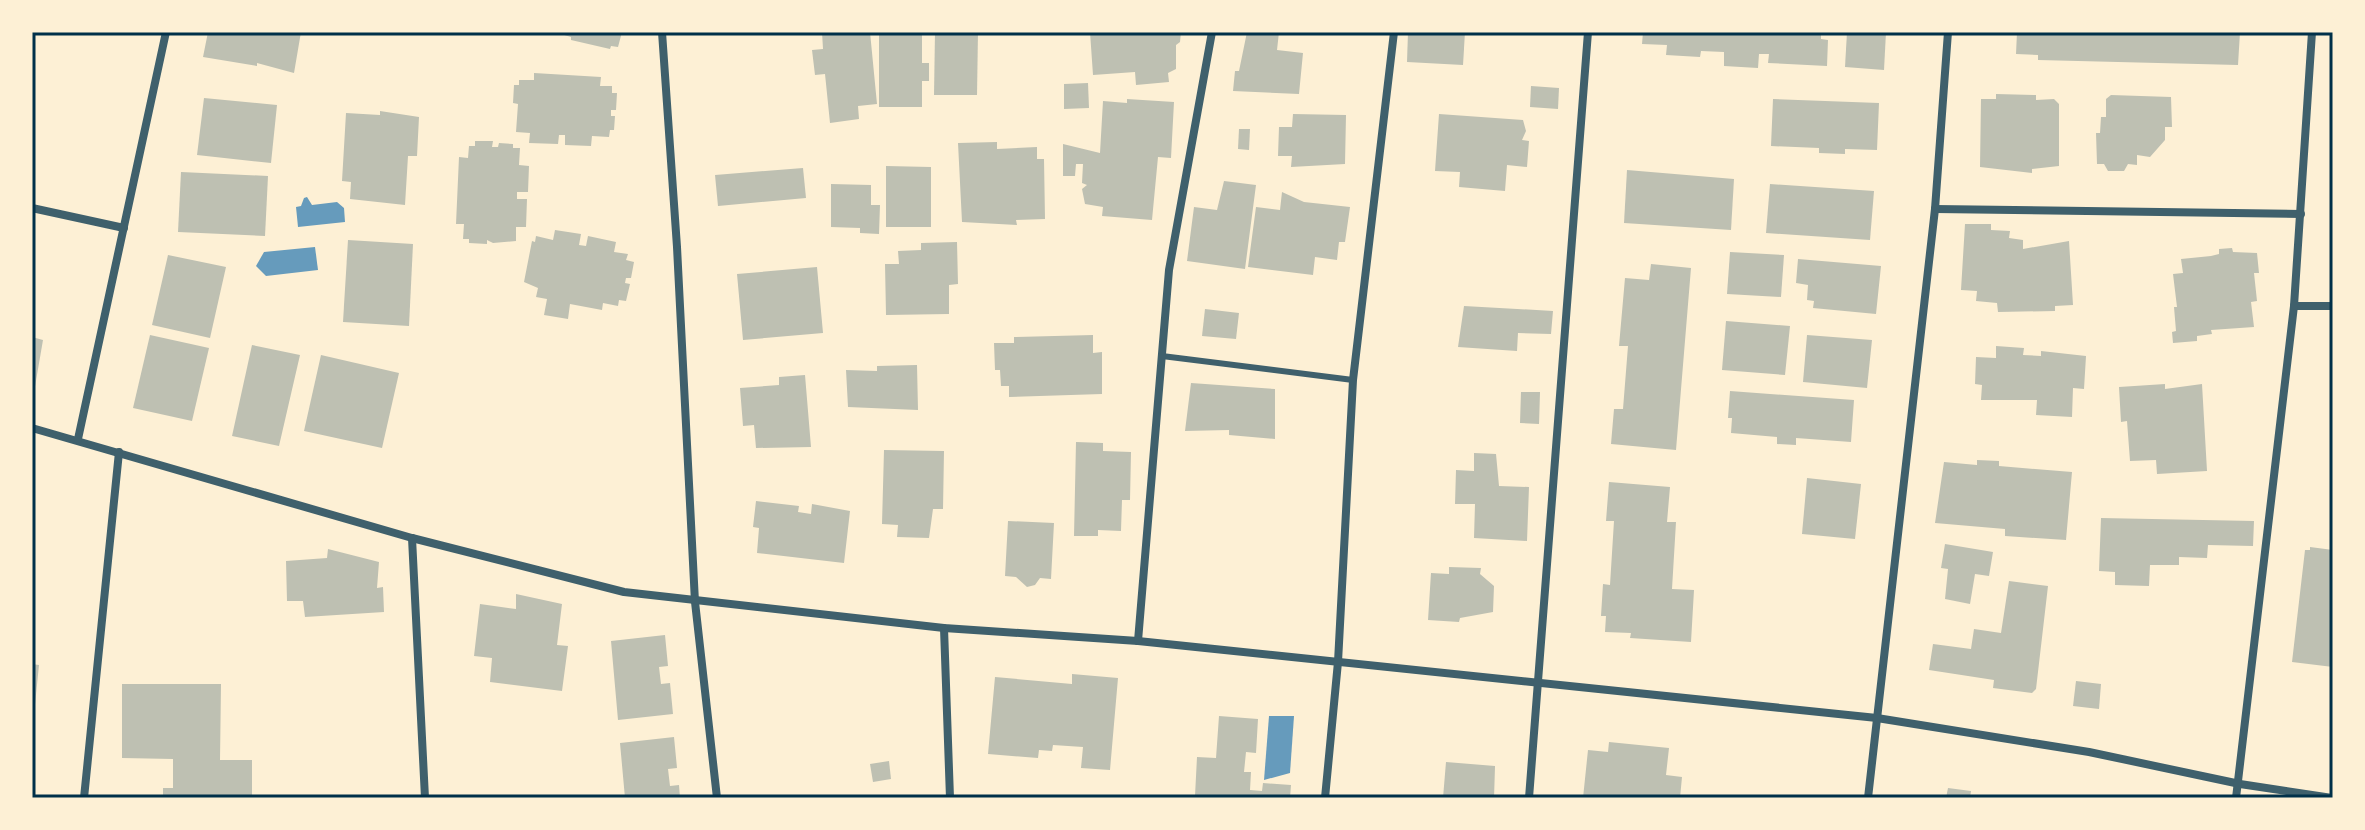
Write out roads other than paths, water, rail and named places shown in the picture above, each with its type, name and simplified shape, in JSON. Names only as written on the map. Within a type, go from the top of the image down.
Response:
[{"type":"street","points":[[78,439],[166,32]]},
{"type":"street","points":[[662,32],[695,602],[717,798]]},
{"type":"street","points":[[1138,641],[1169,270],[1212,32]]},
{"type":"street","points":[[1325,798],[1338,662],[1353,380],[1394,32]]},
{"type":"street","points":[[1529,798],[1588,32]]},
{"type":"street","points":[[1868,798],[1935,209],[1948,32]]},
{"type":"street","points":[[2236,798],[2294,306],[2312,32]]},
{"type":"street","points":[[32,208],[124,228]]},
{"type":"street","points":[[1935,209],[2301,214]]},
{"type":"street","points":[[2294,306],[2333,306]]},
{"type":"street","points":[[32,428],[412,538],[624,592],[944,628],[1138,641],[1877,718],[2089,752],[2240,784],[2332,798]]},
{"type":"street","points":[[84,798],[119,452]]},
{"type":"street","points":[[412,538],[425,798]]},
{"type":"street","points":[[944,628],[950,798]]},
{"type":"lane","points":[[1162,356],[1353,380]]},
{"type":"water","points":[[307,197],[312,205],[337,202],[344,208],[345,222],[298,227],[296,207],[301,206]]},
{"type":"water","points":[[315,247],[318,270],[266,276],[256,266],[264,252]]},
{"type":"water","points":[[1269,716],[1294,716],[1290,773],[1264,780]]}]
